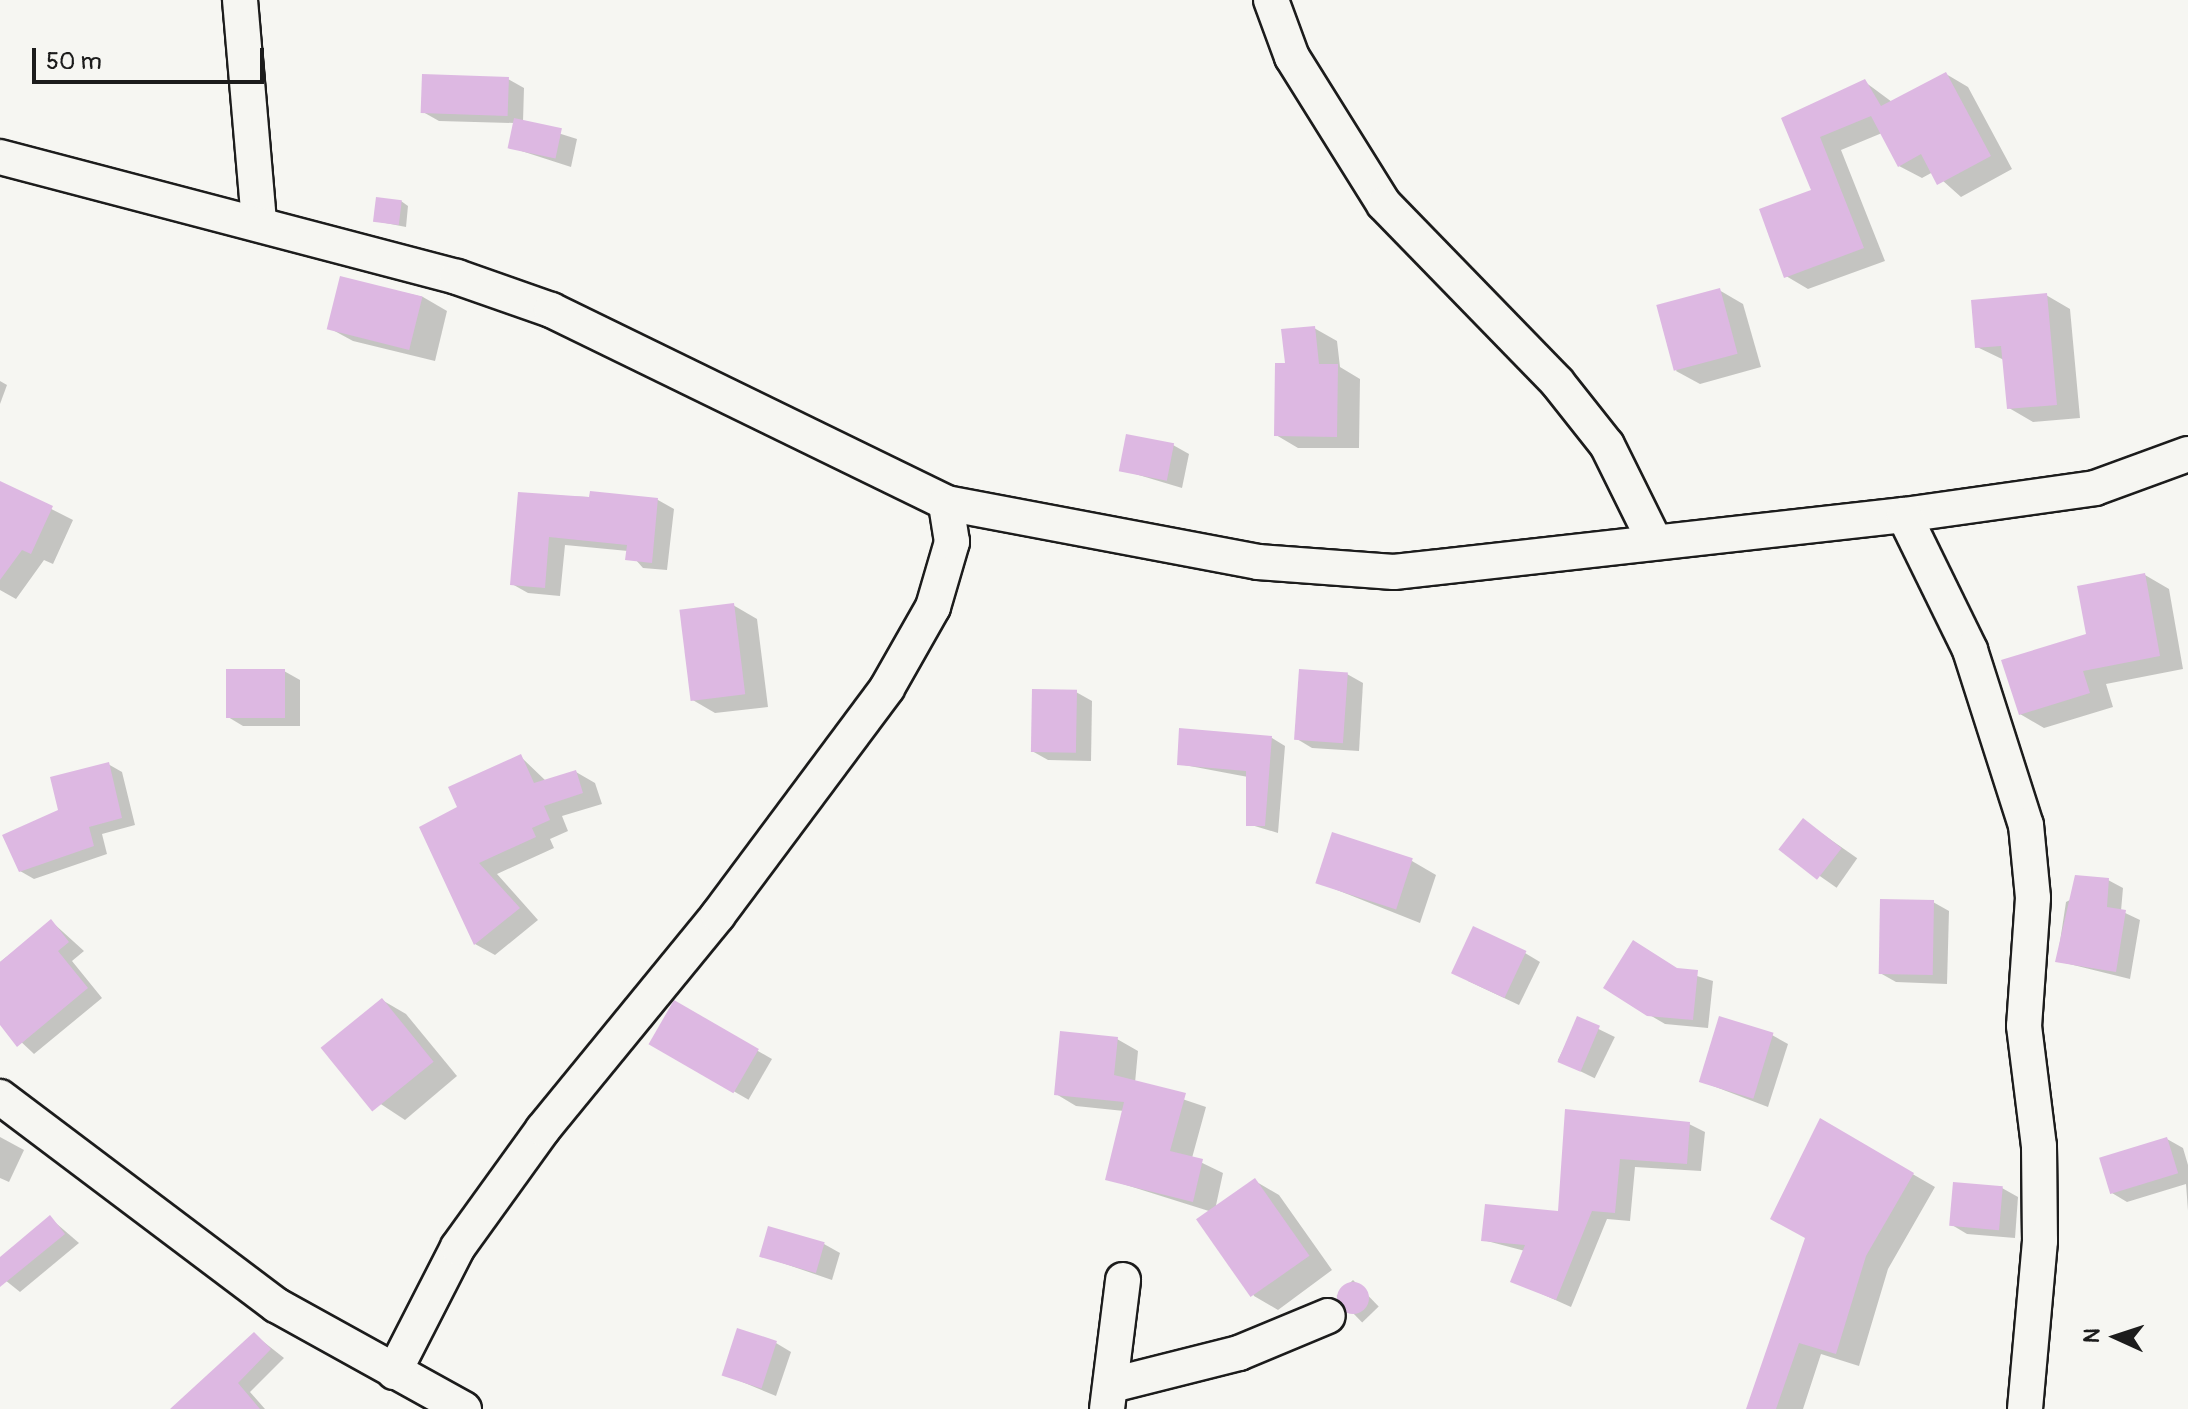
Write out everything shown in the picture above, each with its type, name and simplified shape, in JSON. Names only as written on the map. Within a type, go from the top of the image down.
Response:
[{"type":"street","points":[[240,0],[259,223]]},
{"type":"street","points":[[1271,0],[1292,57],[1384,204],[1557,382],[1607,445],[1654,540]]},
{"type":"street","points":[[0,157],[259,223],[551,310],[946,503],[1243,560],[1394,572],[1654,540],[1904,515],[2095,488],[2188,454]]},
{"type":"street","points":[[394,1372],[458,1247],[534,1141],[718,915],[887,688],[933,607],[952,542],[946,503]]},
{"type":"street","points":[[1904,515],[1970,650],[2026,825],[2033,898],[2024,1026],[2039,1146],[2040,1241],[2025,1409]]},
{"type":"street","points":[[0,1097],[276,1305],[464,1409]]},
{"type":"street","points":[[1123,1280],[1109,1397],[1239,1353],[1328,1316]]},
{"type":"building","points":[[1946,72],[1991,156],[1937,185],[1921,154],[1898,167],[1871,116],[1820,137],[1864,248],[1784,278],[1759,209],[1811,190],[1781,118],[1865,79],[1881,106]]},
{"type":"building","points":[[422,74],[509,77],[508,116],[421,113]]},
{"type":"building","points":[[514,118],[562,128],[555,159],[508,148]]},
{"type":"building","points":[[376,197],[402,200],[399,225],[373,222]]},
{"type":"building","points":[[340,276],[422,297],[409,350],[327,329]]},
{"type":"building","points":[[1720,288],[1738,354],[1674,371],[1656,305]]},
{"type":"building","points":[[2047,293],[2057,405],[2007,409],[2001,346],[1975,348],[1971,300]]},
{"type":"building","points":[[1315,326],[1319,364],[1338,364],[1337,437],[1274,436],[1275,363],[1285,363],[1281,329]]},
{"type":"building","points":[[1126,434],[1174,443],[1167,481],[1119,471]]},
{"type":"building","points":[[0,481],[53,506],[31,554],[22,550],[0,580]]},
{"type":"building","points":[[590,491],[658,498],[652,563],[625,560],[627,545],[549,537],[545,588],[510,585],[518,492],[589,497]]},
{"type":"building","points":[[2145,573],[2160,656],[2083,671],[2090,693],[2019,715],[2001,660],[2086,634],[2077,586]]},
{"type":"building","points":[[734,603],[745,694],[691,701],[679,610]]},
{"type":"building","points":[[226,669],[285,669],[285,718],[226,718]]},
{"type":"building","points":[[1299,669],[1348,672],[1343,743],[1294,740]]},
{"type":"building","points":[[1032,689],[1077,690],[1076,753],[1031,752]]},
{"type":"building","points":[[1179,728],[1272,736],[1265,826],[1246,826],[1246,771],[1177,765]]},
{"type":"building","points":[[521,754],[534,783],[576,770],[583,793],[544,806],[550,820],[532,828],[536,837],[479,863],[520,908],[474,945],[419,827],[457,807],[448,787]]},
{"type":"building","points":[[109,762],[122,818],[89,827],[94,846],[19,872],[2,835],[58,810],[50,777]]},
{"type":"building","points":[[1803,818],[1842,848],[1817,880],[1778,850]]},
{"type":"building","points":[[1332,832],[1413,858],[1396,910],[1315,883]]},
{"type":"building","points":[[2075,875],[2109,878],[2107,907],[2126,910],[2116,972],[2055,962]]},
{"type":"building","points":[[1880,899],[1934,900],[1933,975],[1879,974]]},
{"type":"building","points":[[51,919],[69,942],[58,951],[88,988],[17,1047],[0,1025],[0,962]]},
{"type":"building","points":[[1473,926],[1526,951],[1504,998],[1451,973]]},
{"type":"building","points":[[1633,940],[1677,968],[1698,970],[1693,1020],[1647,1016],[1603,988]]},
{"type":"building","points":[[382,998],[434,1062],[372,1111],[321,1048]]},
{"type":"building","points":[[674,1000],[759,1049],[733,1093],[648,1044]]},
{"type":"building","points":[[1577,1016],[1600,1026],[1580,1072],[1557,1062]]},
{"type":"building","points":[[1719,1016],[1774,1033],[1753,1099],[1699,1082]]},
{"type":"building","points":[[1060,1031],[1118,1037],[1114,1075],[1186,1093],[1170,1151],[1203,1159],[1193,1202],[1105,1180],[1124,1102],[1054,1095]]},
{"type":"building","points":[[1565,1109],[1690,1122],[1687,1164],[1620,1159],[1615,1213],[1592,1211],[1556,1300],[1510,1282],[1525,1245],[1481,1241],[1485,1204],[1558,1211]]},
{"type":"building","points":[[1820,1118],[1914,1173],[1866,1256],[1836,1354],[1799,1343],[1776,1409],[1746,1409],[1805,1238],[1770,1219]]},
{"type":"building","points":[[2167,1137],[2178,1173],[2110,1194],[2099,1158]]},
{"type":"building","points":[[1255,1178],[1309,1256],[1251,1297],[1196,1219]]},
{"type":"building","points":[[1953,1182],[2003,1186],[1999,1230],[1949,1226]]},
{"type":"building","points":[[50,1215],[65,1234],[0,1287],[0,1257]]},
{"type":"building","points":[[768,1226],[825,1242],[816,1273],[759,1257]]},
{"type":"building","points":[[1353,1282],[1364,1287],[1369,1298],[1364,1309],[1353,1314],[1342,1309],[1337,1298],[1342,1287]]},
{"type":"building","points":[[737,1328],[777,1341],[761,1389],[722,1376]]},
{"type":"building","points":[[254,1332],[271,1349],[238,1383],[260,1409],[170,1409]]}]
